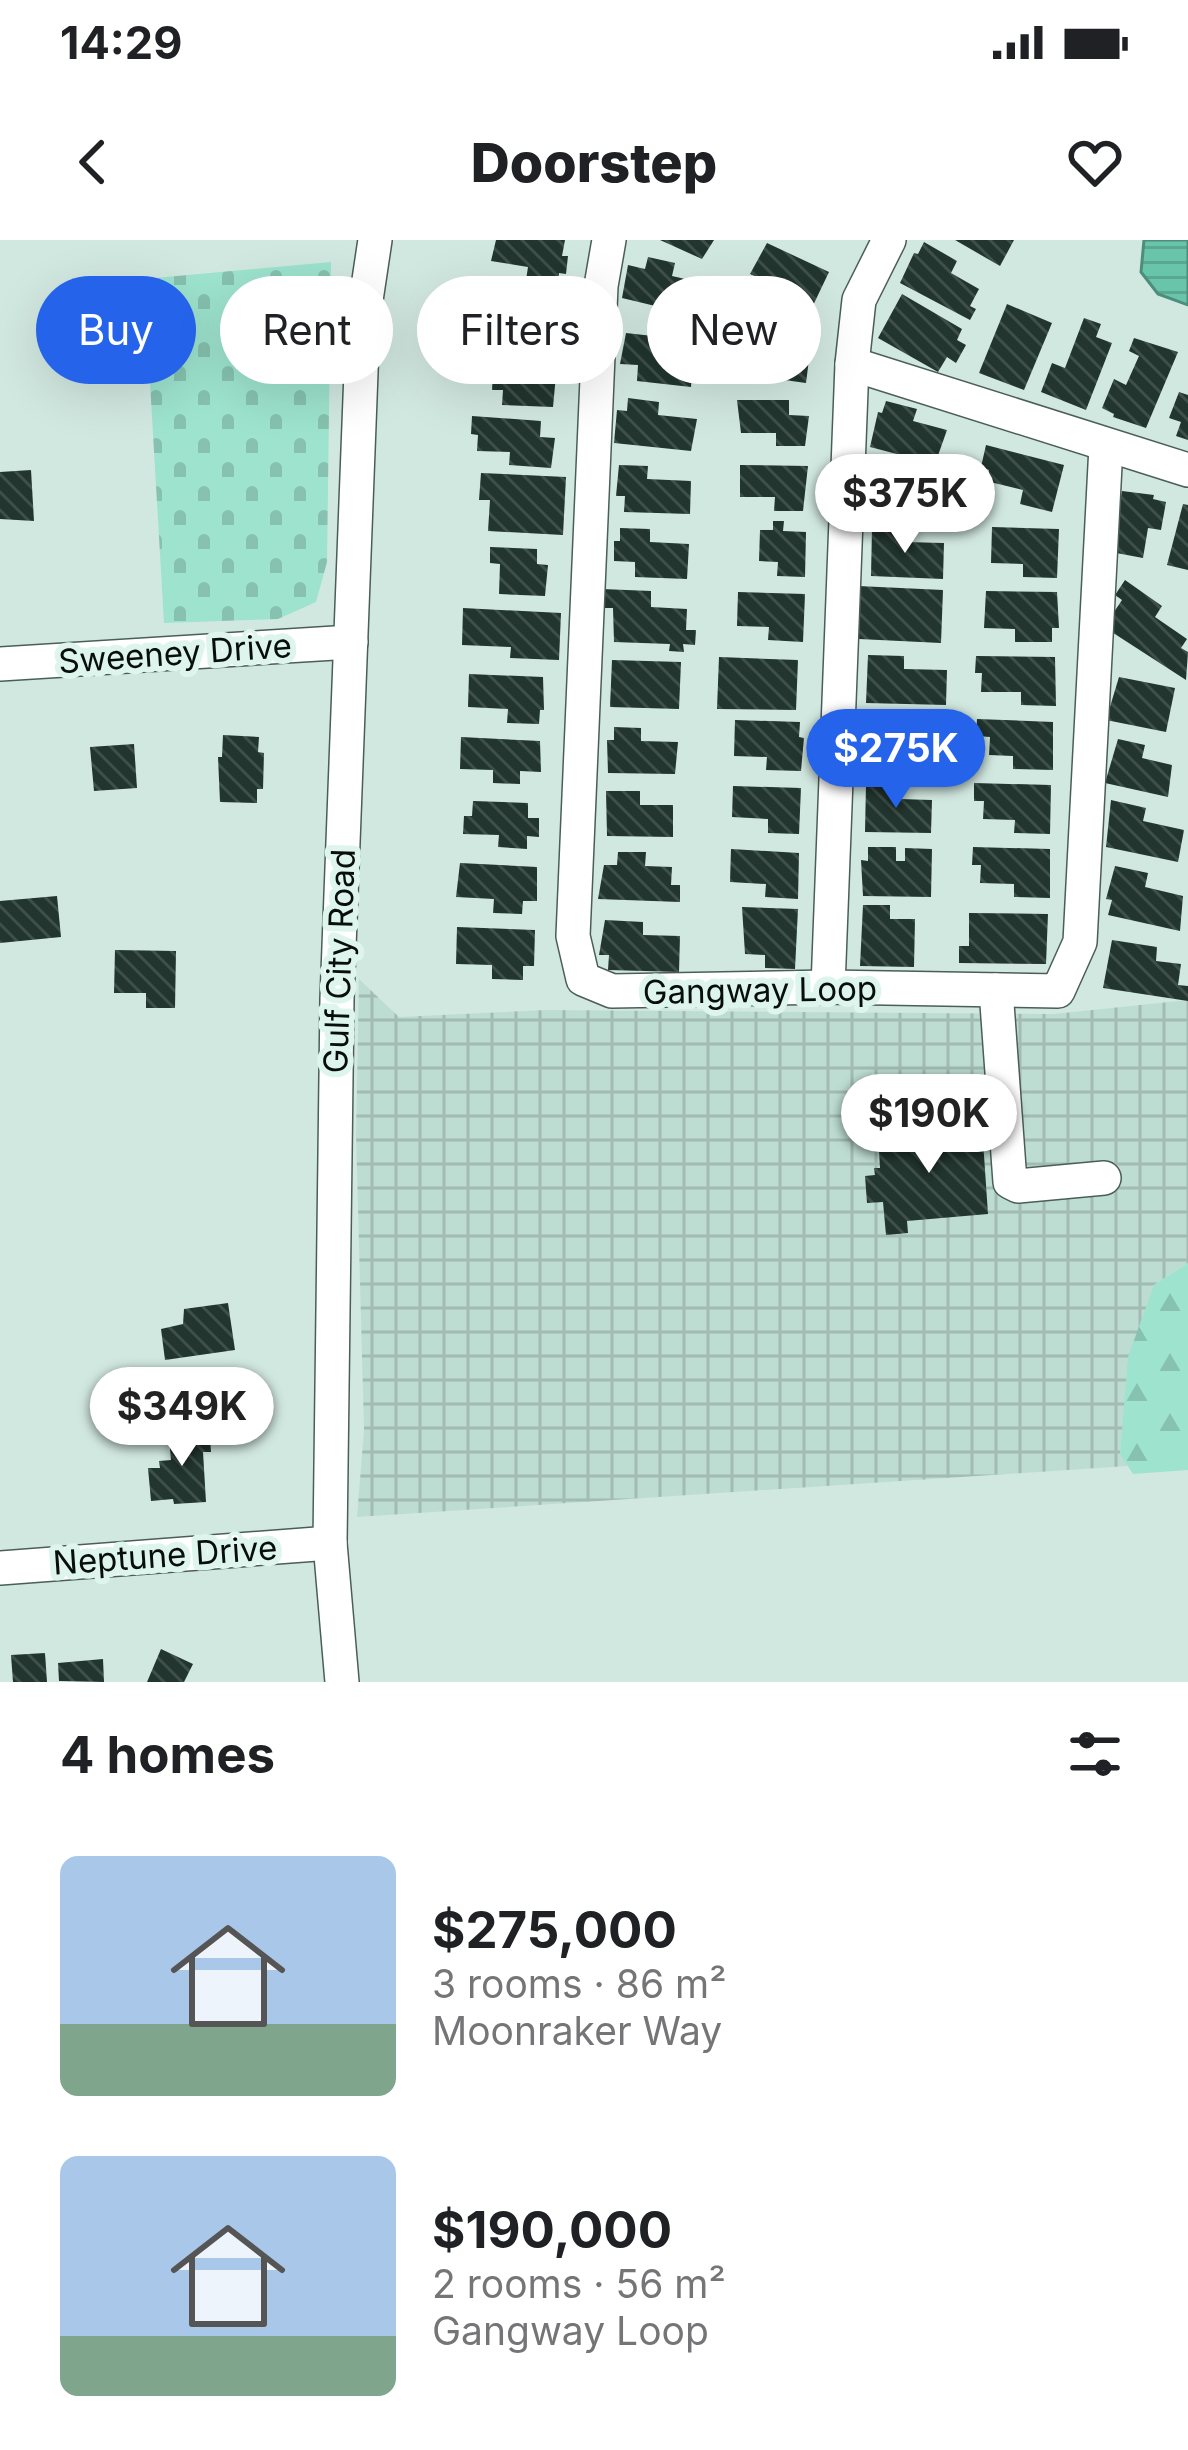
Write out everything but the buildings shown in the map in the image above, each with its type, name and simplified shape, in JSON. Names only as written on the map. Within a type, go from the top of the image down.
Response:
[{"type":"street","name":"Gulf City Road","points":[[342,1682],[330,1543],[337,999],[364,320],[375,240]]},
{"type":"street","name":"Gangway Loop","points":[[609,240],[601,286],[578,763],[573,937],[583,979],[613,991],[828,987],[1058,992],[1080,942],[1106,446]]},
{"type":"street","points":[[828,987],[853,364],[859,300],[889,240]]},
{"type":"street","points":[[853,364],[1188,470]]},
{"type":"street","name":"Sweeney Drive","points":[[0,664],[350,642]]},
{"type":"street","points":[[996,990],[1010,1182],[1018,1186],[1105,1178]]},
{"type":"street","name":"Neptune Drive","points":[[0,1568],[330,1543]]},
{"type":"shaded area","points":[[1144,240],[1188,240],[1188,305],[1158,294],[1141,272]]},
{"type":"shaded area","points":[[359,979],[399,1017],[546,1010],[1054,1014],[1188,1000],[1188,1263],[1154,1285],[1120,1453],[1128,1466],[357,1517],[364,1430],[356,1134]]},
{"type":"green space","points":[[331,262],[331,276],[220,276],[220,384],[329,384],[327,562],[316,602],[278,619],[164,623],[150,384],[196,384],[196,276],[177,276]]},
{"type":"green space","points":[[1188,1263],[1188,1470],[1133,1474],[1120,1454],[1128,1357],[1154,1285]]}]
